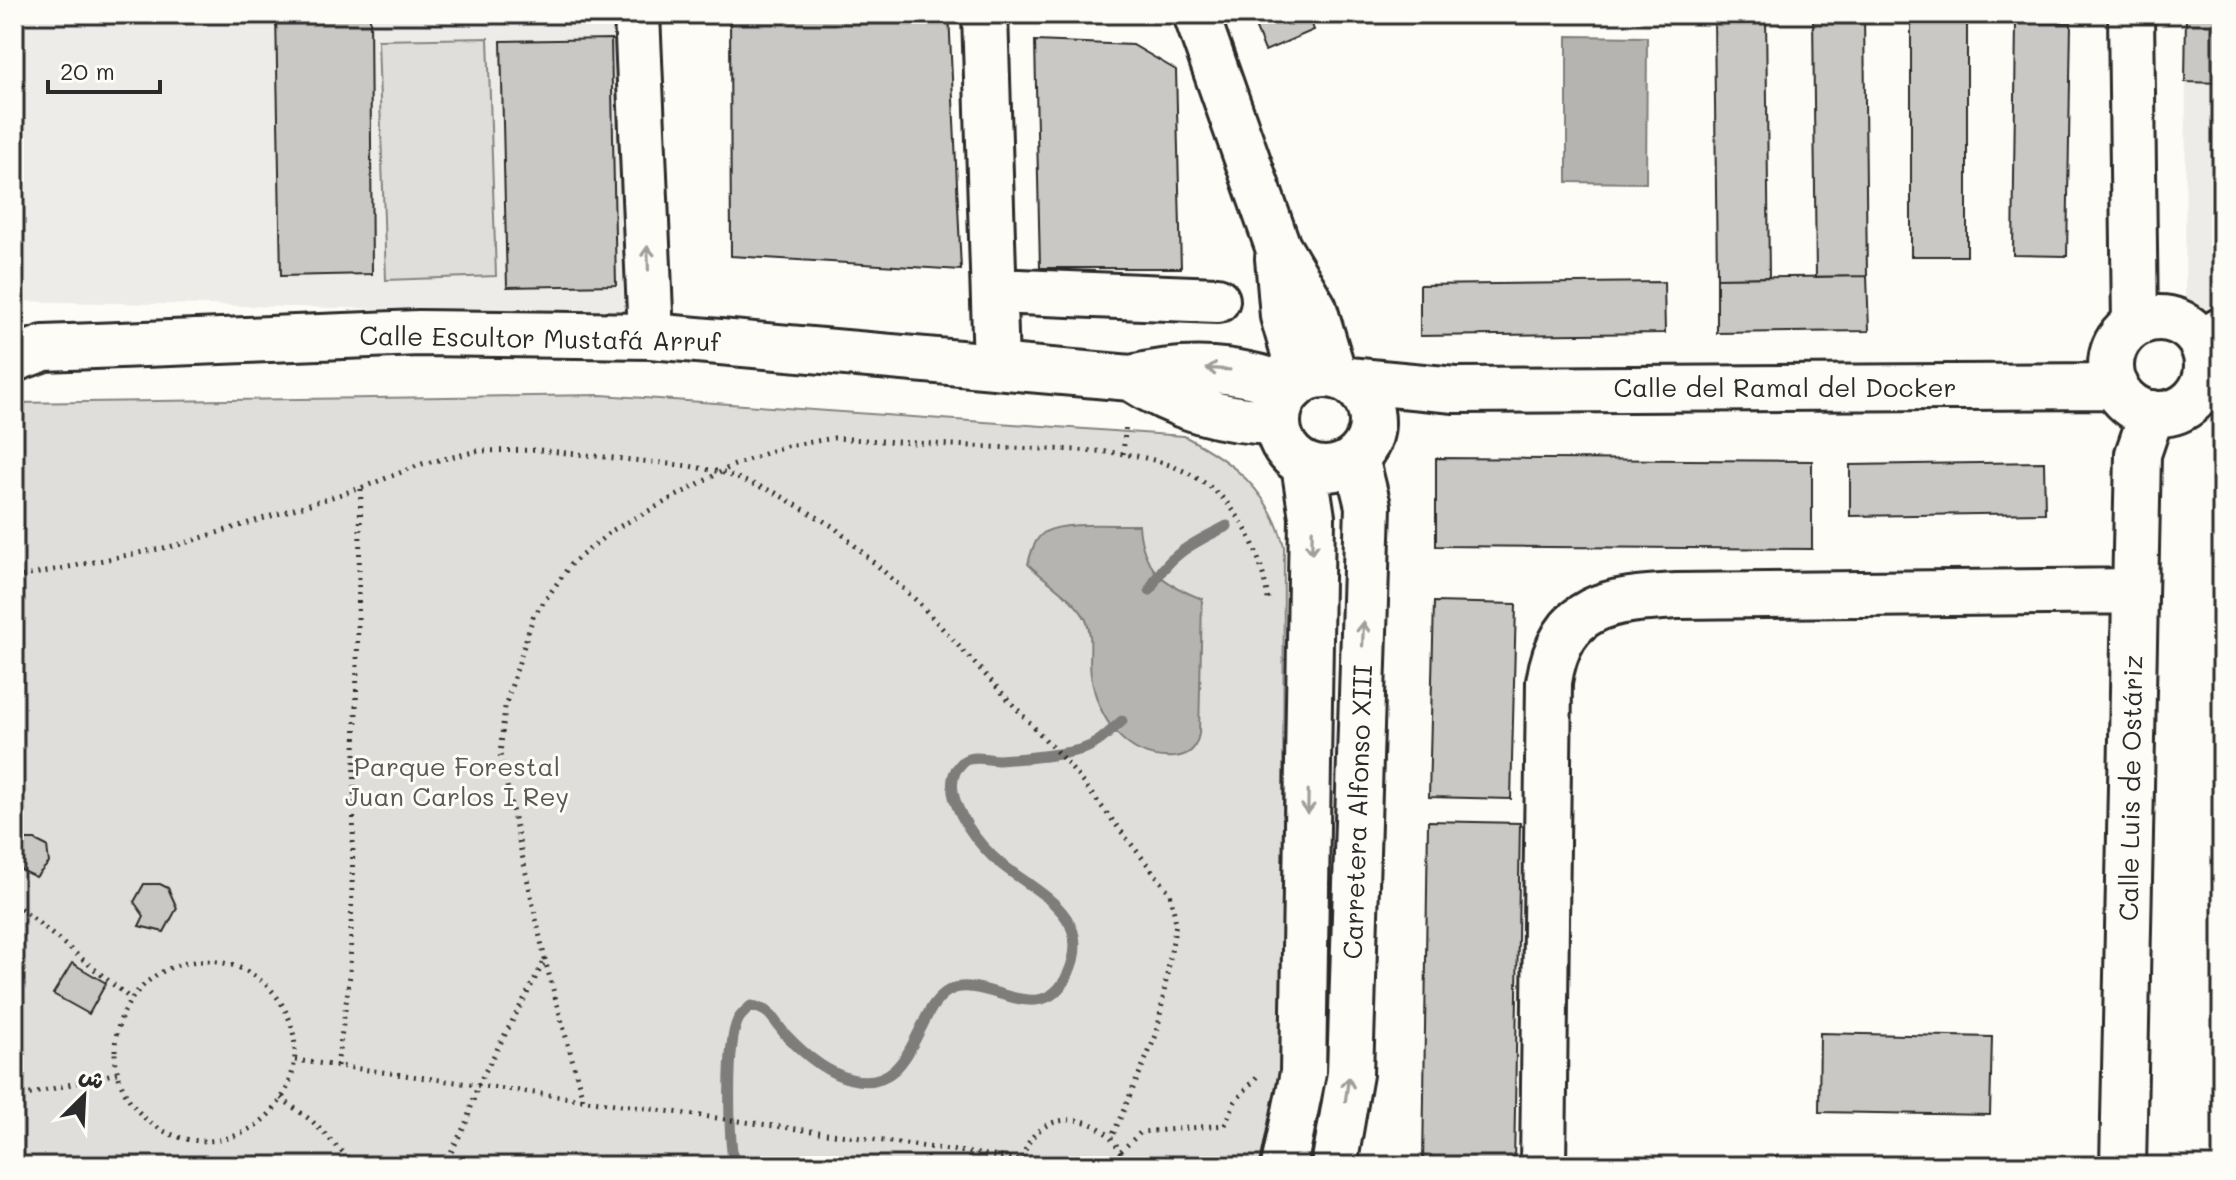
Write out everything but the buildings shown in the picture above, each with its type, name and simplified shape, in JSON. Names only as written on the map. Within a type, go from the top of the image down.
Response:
[{"type":"street","points":[[637,14],[651,336]]},
{"type":"street","points":[[985,14],[996,366]]},
{"type":"street","points":[[2131,14],[2135,324]]},
{"type":"street","points":[[1189,21],[1278,247],[1314,308],[1311,389],[1280,436],[1289,453],[1304,465],[1331,469],[1356,458],[1369,440],[1374,417],[1361,389],[1311,389]]},
{"type":"street","points":[[994,291],[1217,300]]},
{"type":"street","points":[[2164,317],[2212,336],[2207,356],[2212,386],[2176,411],[2152,413],[2130,404],[2116,386],[2112,372],[2115,345],[2135,324],[2164,317]]},
{"type":"street","name":"Calle Escultor Mustafá Arruf","points":[[24,349],[419,333],[651,336],[1131,378],[1157,395],[1216,417],[1311,389]]},
{"type":"street","name":"Calle del Ramal del Docker","points":[[1311,389],[2116,386]]},
{"type":"street","points":[[1374,417],[1417,413],[1455,390]]},
{"type":"street","name":"Calle Luis de Ostáriz","points":[[2123,1166],[2138,454],[2152,413]]},
{"type":"street","name":"Carretera Alfonso XIII","points":[[1334,1166],[1350,1074],[1368,506],[1356,458]]},
{"type":"street","name":"Carretera Alfonso XIII","points":[[1284,1166],[1303,1073],[1312,517],[1304,465]]},
{"type":"street","points":[[1543,1166],[1549,682],[1559,641],[1571,624],[1590,610],[1613,603],[1677,596],[2135,591]]},
{"type":"path","points":[[583,1099],[545,960],[500,754],[505,707],[533,617],[571,564],[613,530],[721,472],[782,447],[834,438],[1123,454],[1182,471],[1205,483],[1223,499],[1252,538],[1268,601]]},
{"type":"path","points":[[14,578],[178,545],[361,488],[422,464],[493,450],[539,450],[721,472],[754,483],[808,510],[860,548],[917,601],[1068,764],[1157,875],[1175,906],[1172,950],[1157,1033],[1112,1137]]},
{"type":"path","points":[[337,1066],[350,975],[361,488]]},
{"type":"path","points":[[14,903],[131,999]]},
{"type":"path","points":[[444,1166],[466,1123],[478,1085],[545,960]]},
{"type":"path","points":[[198,961],[237,967],[262,982],[281,1004],[292,1031],[295,1060],[281,1098],[269,1115],[233,1137],[191,1140],[171,1134],[136,1110],[117,1073],[116,1034],[131,999],[160,972],[198,961]]},
{"type":"path","points":[[295,1060],[701,1115],[1022,1163],[1038,1132],[1068,1119],[1099,1126],[1112,1137],[1121,1151],[1125,1166]]},
{"type":"path","points":[[1121,1151],[1141,1132],[1225,1125],[1235,1102],[1260,1075],[1260,1060]]},
{"type":"path","points":[[14,1098],[117,1073]]},
{"type":"path","points":[[281,1098],[312,1121],[356,1166]]},
{"type":"shaded area","points":[[14,14],[616,14],[624,314],[14,301]]},
{"type":"shaded area","points":[[2186,14],[2222,14],[2222,361],[2185,361]]},
{"type":"shaded area","points":[[1567,36],[1647,37],[1646,183],[1567,182]]},
{"type":"shaded area","points":[[1077,525],[1139,525],[1145,553],[1157,573],[1166,581],[1202,599],[1199,734],[1192,750],[1175,757],[1158,756],[1129,745],[1108,722],[1100,707],[1091,675],[1090,634],[1086,620],[1068,597],[1028,564],[1038,538],[1045,532]]},
{"type":"green space","points":[[488,38],[496,276],[386,280],[378,40]]},
{"type":"green space","name":"Parque Forestal Juan Carlos I Rey","points":[[601,395],[1184,436],[1233,467],[1259,494],[1278,527],[1284,546],[1282,1071],[1271,1138],[1261,1166],[14,1166],[15,403]]},
{"type":"waterway","points":[[1150,590],[1164,567],[1173,559],[1227,526]]},
{"type":"waterway","points":[[734,1166],[730,1114],[732,1049],[738,1020],[751,1006],[768,1013],[793,1042],[824,1067],[842,1076],[866,1081],[879,1079],[898,1067],[933,1005],[948,991],[962,987],[978,988],[1028,1000],[1043,999],[1057,991],[1068,974],[1075,952],[1073,933],[1066,917],[1054,903],[1005,867],[984,847],[968,827],[956,804],[953,780],[956,770],[968,759],[999,760],[1083,749],[1099,741],[1122,721]]}]
